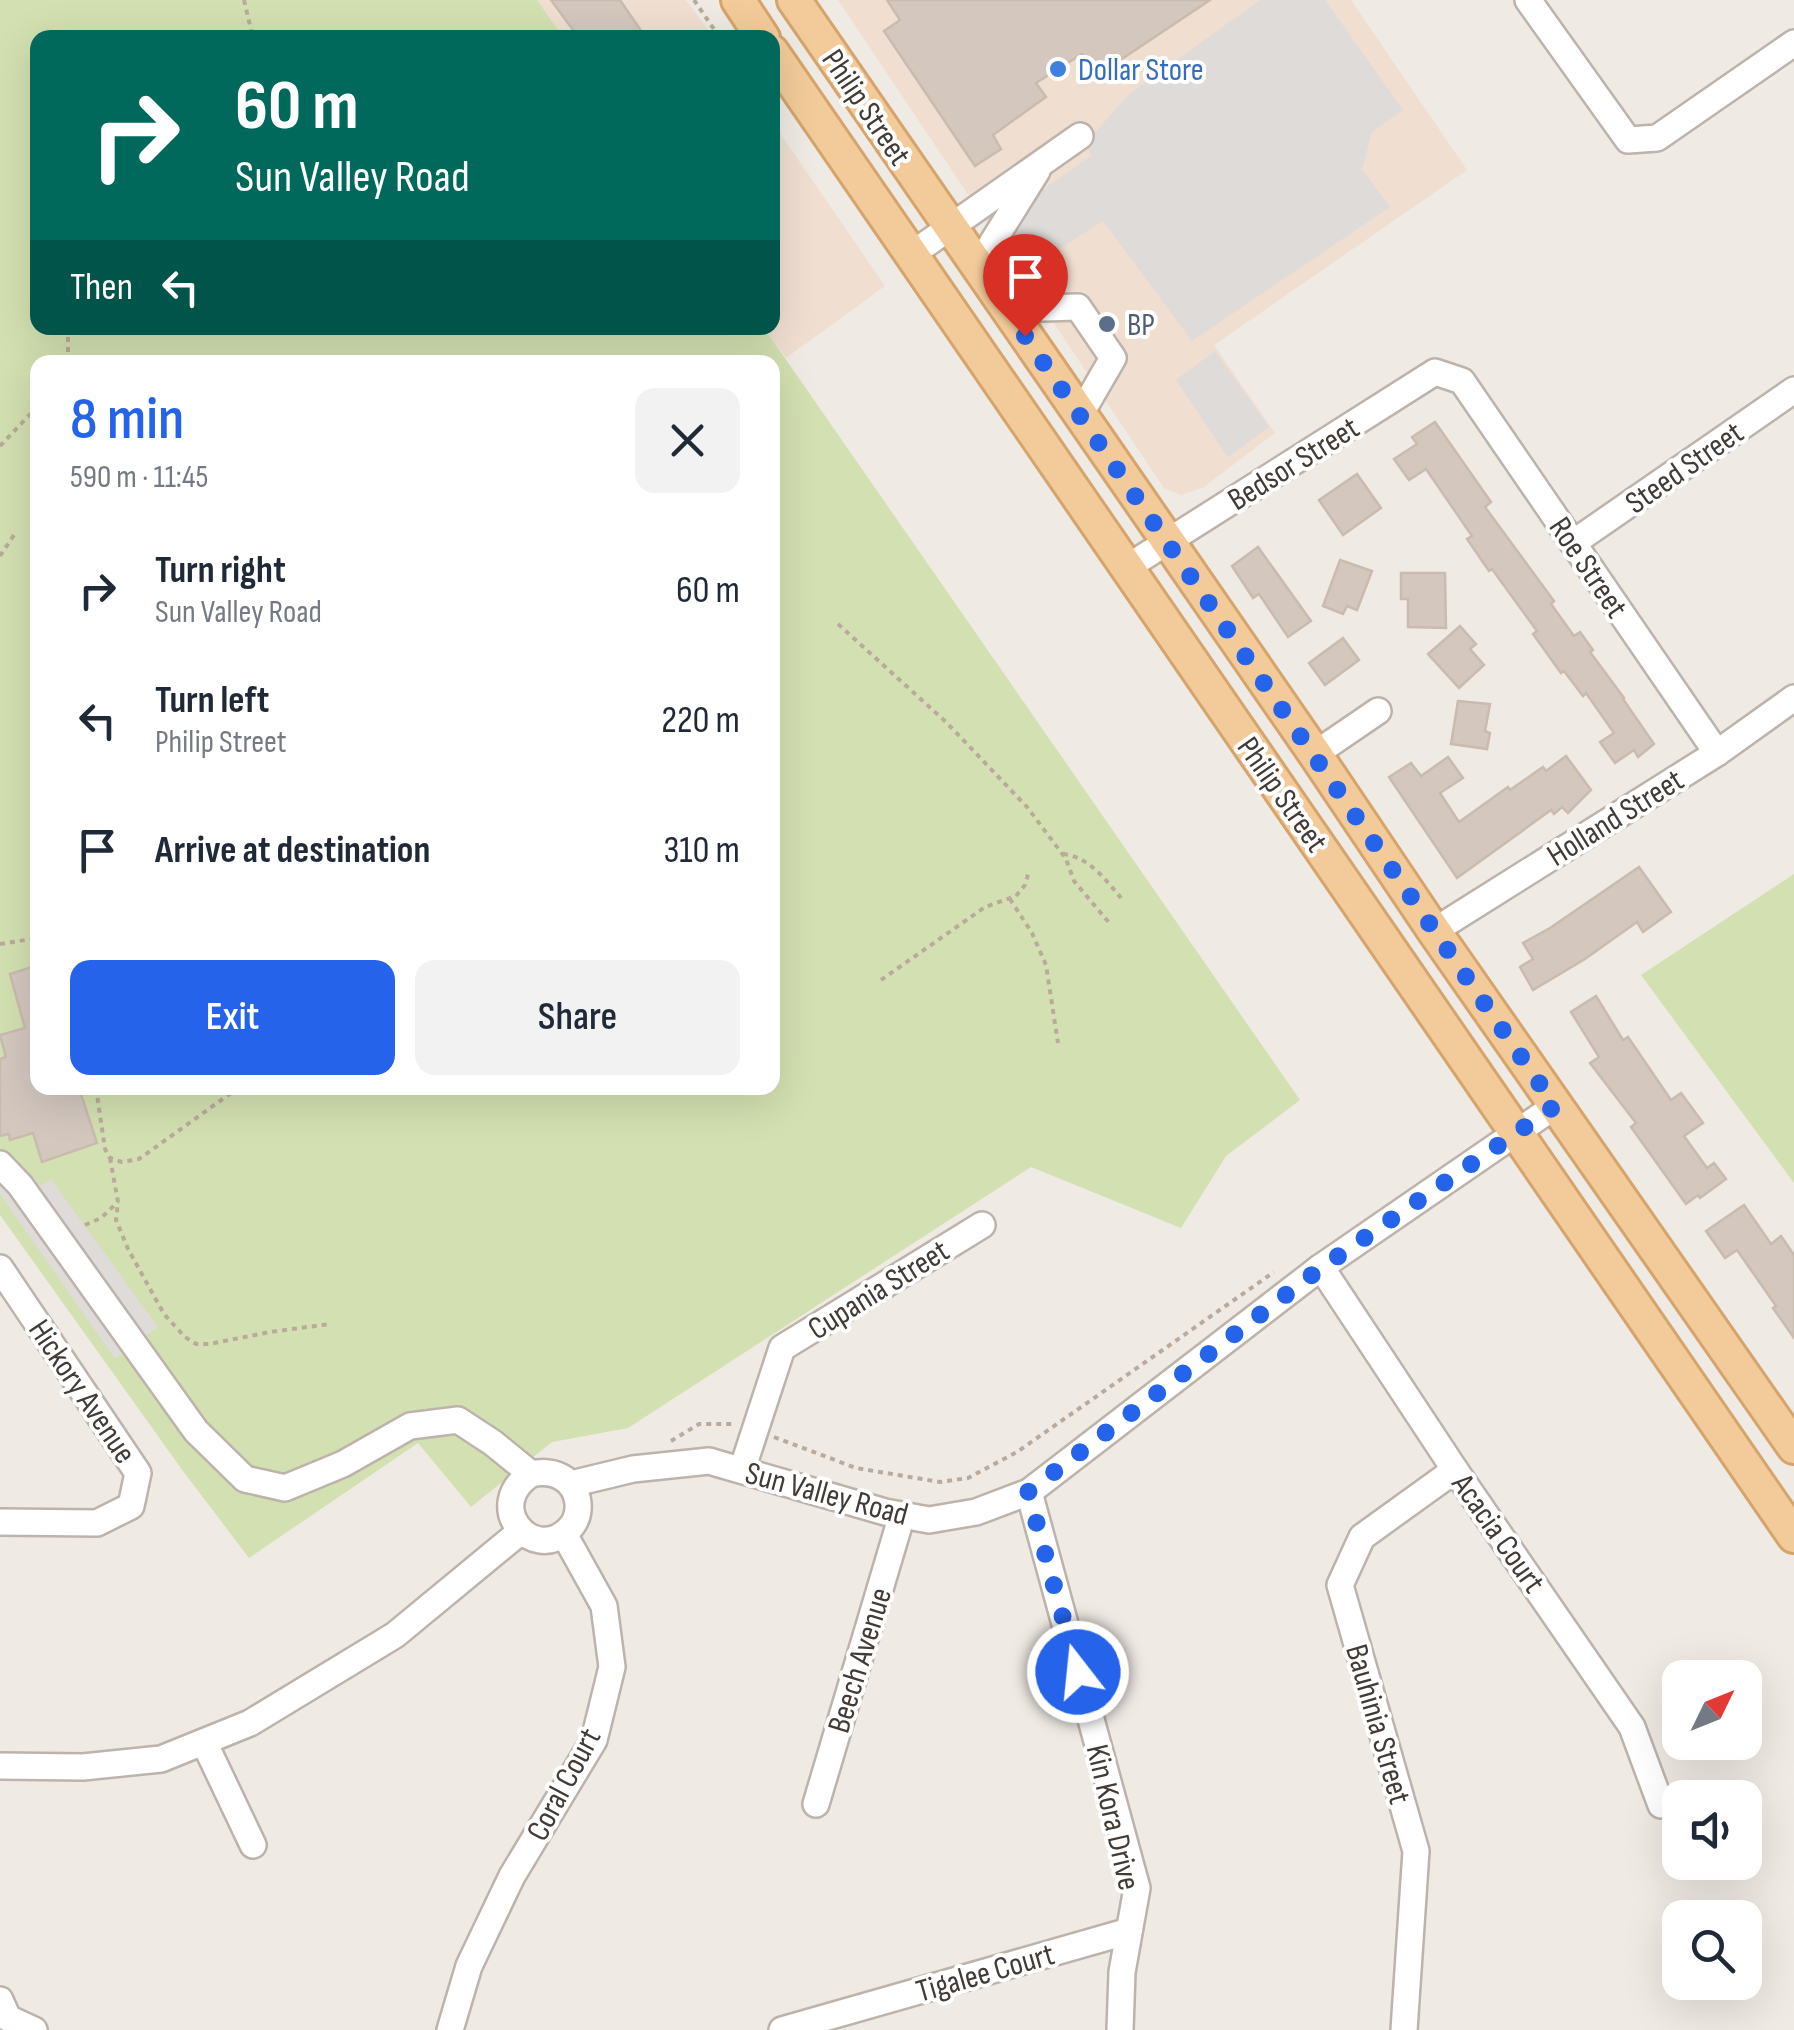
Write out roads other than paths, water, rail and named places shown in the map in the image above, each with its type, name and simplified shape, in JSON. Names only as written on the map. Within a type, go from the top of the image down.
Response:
[{"type":"main road","points":[[738,0],[758,30]]},
{"type":"main road","name":"Philip Street","points":[[794,0],[1794,1447]]},
{"type":"main road","name":"Philip Street","points":[[780,64],[1794,1536]]},
{"type":"street","points":[[1528,0],[1628,140],[1657,138],[1794,44]]},
{"type":"street","points":[[912,254],[1080,136]]},
{"type":"street","points":[[984,275],[988,251],[1042,162]]},
{"type":"street","points":[[1007,309],[1078,307],[1113,358],[1080,415]]},
{"type":"street","name":"Bedsor Street","points":[[1126,568],[1435,372],[1462,381]]},
{"type":"street","name":"Roe Street","points":[[1462,381],[1717,753]]},
{"type":"street","name":"Steed Street","points":[[1573,543],[1794,390]]},
{"type":"street","name":"Holland Street","points":[[1434,931],[1717,753],[1794,698]]},
{"type":"street","points":[[1315,754],[1378,712]]},
{"type":"street","name":"Sun Valley Road","points":[[571,1484],[633,1469],[709,1460],[902,1515],[929,1520],[976,1512],[1028,1492],[1321,1268],[1555,1106]]},
{"type":"street","points":[[0,1164],[20,1184],[196,1431],[245,1479],[286,1488],[343,1464],[410,1426],[458,1420],[531,1474]]},
{"type":"street","name":"Cupania Street","points":[[742,1470],[782,1348],[982,1225]]},
{"type":"street","name":"Hickory Avenue","points":[[0,1268],[138,1473],[132,1506],[97,1523],[0,1522]]},
{"type":"street","name":"Acacia Court","points":[[1321,1268],[1632,1726],[1661,1805]]},
{"type":"street","name":"Bauhinia Street","points":[[1404,2030],[1416,1852],[1340,1585],[1362,1537],[1455,1470]]},
{"type":"street","points":[[552,1472],[571,1484],[578,1496],[574,1524],[554,1539],[530,1538],[513,1520],[512,1493],[531,1474],[552,1472]]},
{"type":"street","name":"Kin Kora Drive","points":[[1028,1492],[1137,1888],[1122,1972],[1120,2030]]},
{"type":"street","name":"Beech Avenue","points":[[816,1804],[902,1515]]},
{"type":"street","points":[[0,1786],[0,1766],[82,1768],[161,1759],[250,1723],[395,1635],[521,1531]]},
{"type":"street","name":"Coral Court","points":[[450,2030],[469,1966],[512,1876],[594,1740],[612,1667],[604,1606],[564,1534]]},
{"type":"street","points":[[204,1742],[253,1845]]},
{"type":"street","name":"Tigalee Court","points":[[782,2030],[1129,1931]]},
{"type":"street","points":[[0,2000],[8,2018],[34,2030]]},
{"type":"place","name":"Dollar Store","points":[[1058,69]]},
{"type":"place","name":"BP","points":[[1107,324]]}]
